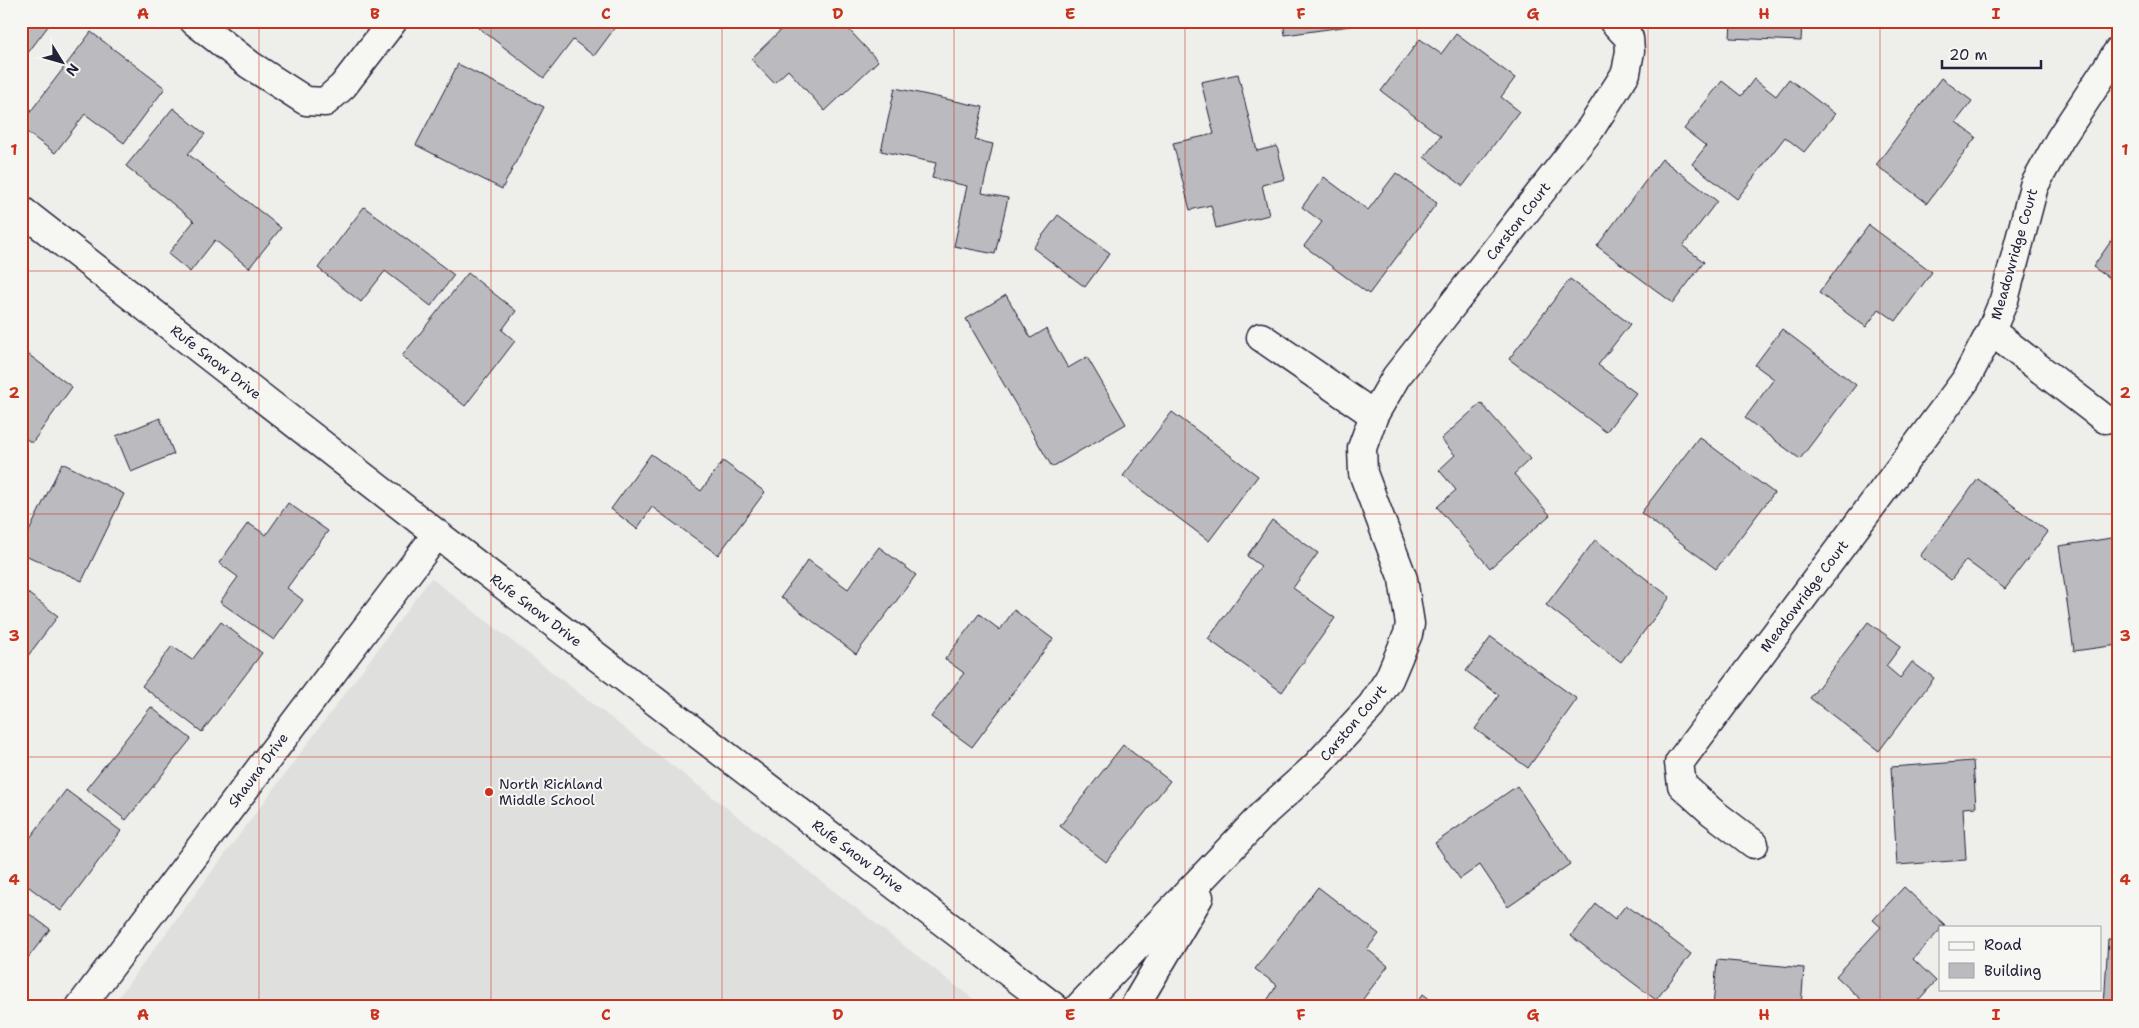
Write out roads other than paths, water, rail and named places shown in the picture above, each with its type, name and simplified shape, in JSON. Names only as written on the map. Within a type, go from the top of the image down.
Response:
[{"type":"street","points":[[194,21],[250,65],[306,101],[325,102],[343,86],[392,21]]},
{"type":"street","name":"Carston Court","points":[[1079,1007],[1266,811],[1315,767],[1372,705],[1389,679],[1408,634],[1410,624],[1402,579],[1363,473],[1362,448],[1374,414],[1396,377],[1592,128],[1626,73],[1630,52],[1629,38],[1613,21]]},
{"type":"street","name":"Meadowridge Court","points":[[1754,844],[1712,812],[1682,785],[1679,763],[1965,381],[1991,331],[2004,300],[2034,186],[2060,139],[2118,51]]},
{"type":"street","name":"Rufe Snow Drive","points":[[21,210],[437,534],[1054,1007]]},
{"type":"street","name":"Meadowridge Court","points":[[1991,331],[2105,419]]},
{"type":"street","points":[[1261,337],[1374,414]]},
{"type":"street","name":"Shauna Drive","points":[[80,1007],[437,534]]},
{"type":"street","name":"Carston Court","points":[[1134,1007],[1224,855]]},
{"type":"place","name":"North Richland Middle School","points":[[489,792]]}]
